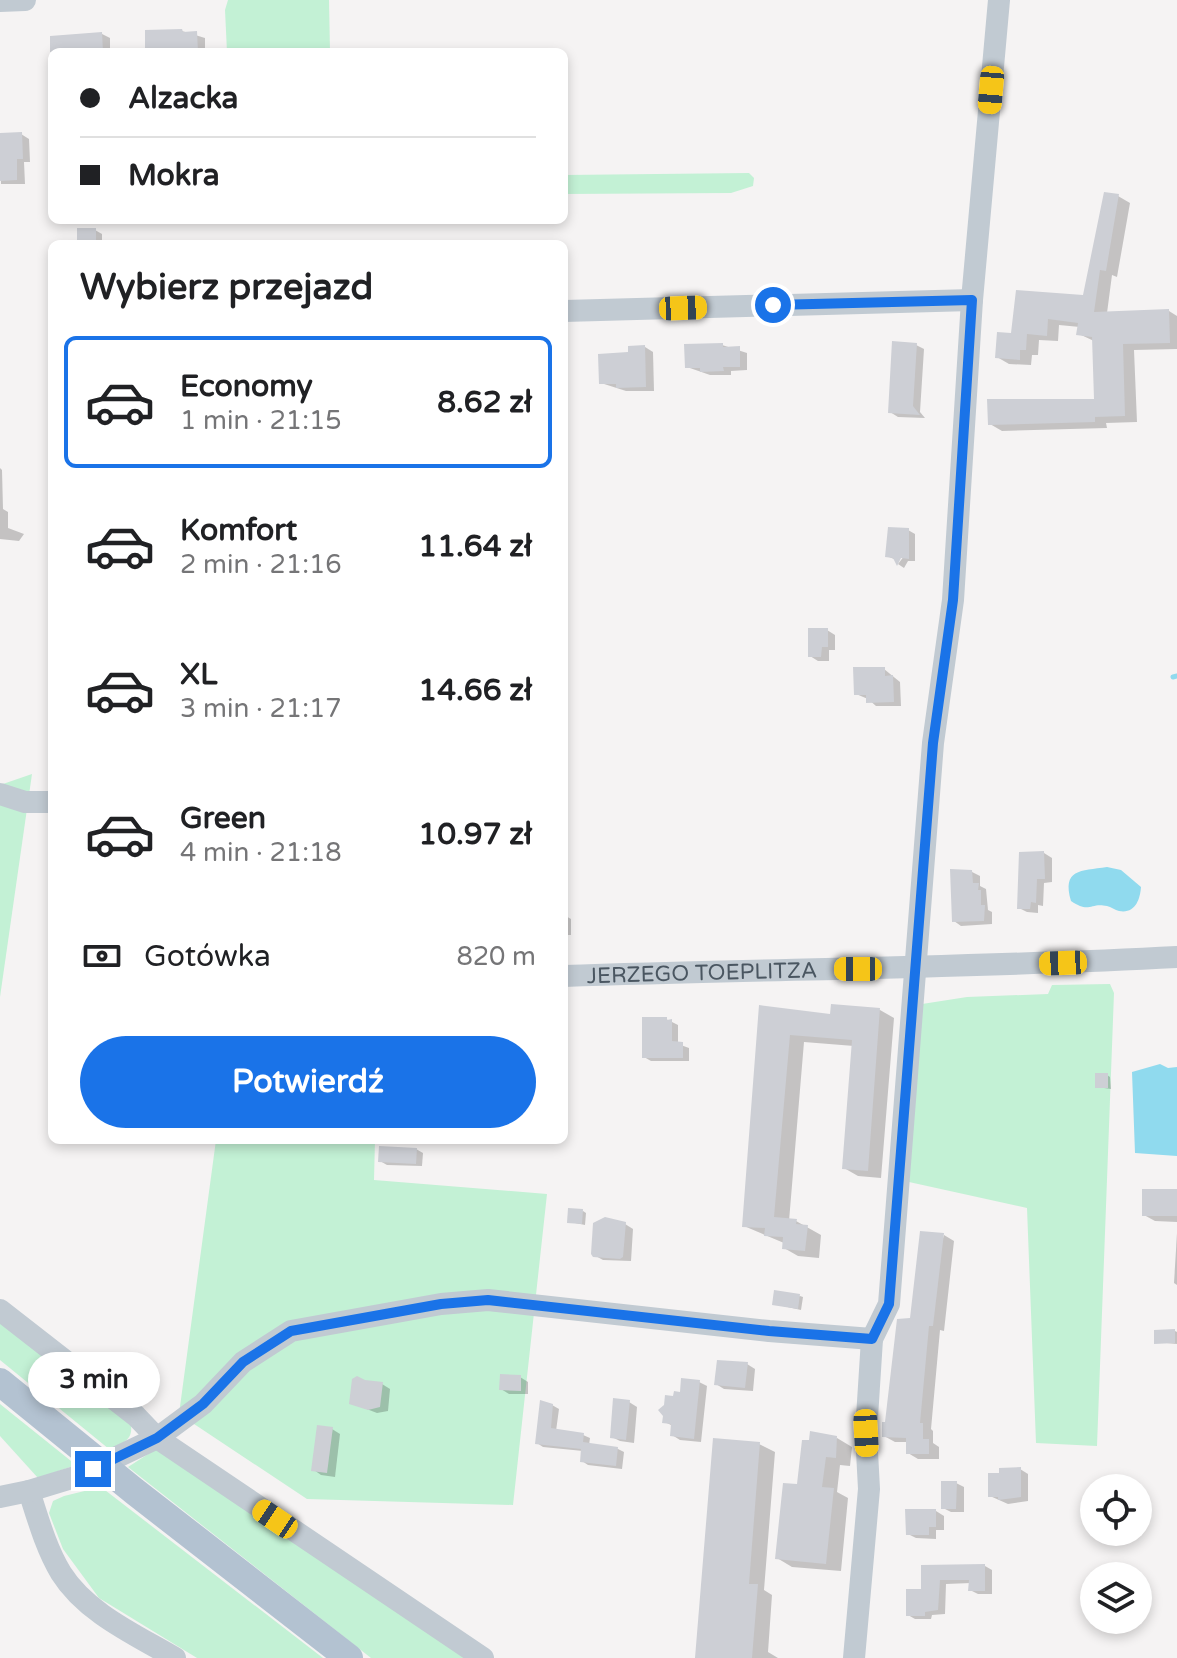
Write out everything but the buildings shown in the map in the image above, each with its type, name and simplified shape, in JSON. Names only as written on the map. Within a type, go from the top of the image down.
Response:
[{"type":"main road","points":[[0,1382],[349,1658]]},
{"type":"street","points":[[0,1],[25,0]]},
{"type":"street","points":[[854,1658],[869,1489],[866,1433],[872,1339],[889,1304],[933,743],[953,600],[972,300],[999,0]]},
{"type":"street","points":[[568,311],[972,300]]},
{"type":"street","points":[[0,794],[25,802],[48,802]]},
{"type":"street","name":"JERZEGO TOEPLITZA","points":[[568,976],[770,969],[916,969],[1177,957]]},
{"type":"street","points":[[0,1497],[87,1472],[157,1438],[203,1404],[243,1362],[291,1331],[441,1304],[488,1300],[769,1331],[872,1339]]},
{"type":"street","points":[[0,1310],[136,1416],[157,1438],[483,1658]]},
{"type":"street","points":[[29,1491],[54,1560],[75,1590],[120,1626],[175,1658]]},
{"type":"green space","points":[[228,0],[329,0],[330,48],[227,48],[225,10]]},
{"type":"green space","points":[[749,173],[754,178],[753,186],[731,193],[568,194],[568,175]]},
{"type":"green space","points":[[32,774],[0,997],[0,785]]},
{"type":"green space","points":[[1110,984],[1114,993],[1097,1446],[1036,1443],[1027,1208],[909,1182],[922,1004],[967,997],[1048,994],[1052,985]]},
{"type":"green space","points":[[215,1144],[375,1144],[374,1180],[547,1194],[513,1505],[307,1499],[179,1414]]},
{"type":"green space","points":[[0,1321],[131,1425],[128,1438],[109,1449],[0,1360]]},
{"type":"green space","points":[[0,1404],[76,1465],[38,1478],[0,1436]]},
{"type":"green space","points":[[156,1449],[465,1658],[371,1658],[128,1467]]},
{"type":"green space","points":[[101,1487],[323,1658],[197,1658],[99,1598],[63,1549],[49,1513],[53,1501]]},
{"type":"water","points":[[1107,867],[1121,870],[1141,887],[1133,908],[1119,911],[1101,905],[1086,907],[1071,901],[1071,877],[1081,871]]},
{"type":"water","points":[[1160,1064],[1168,1068],[1177,1067],[1177,1156],[1135,1153],[1132,1072]]},
{"type":"waterway","points":[[1173,677],[1177,676]]},
{"type":"route","points":[[93,1469],[157,1438],[203,1404],[243,1362],[291,1331],[441,1304],[488,1300],[769,1331],[872,1339],[889,1304],[933,743],[953,600],[972,300],[773,305]]}]
